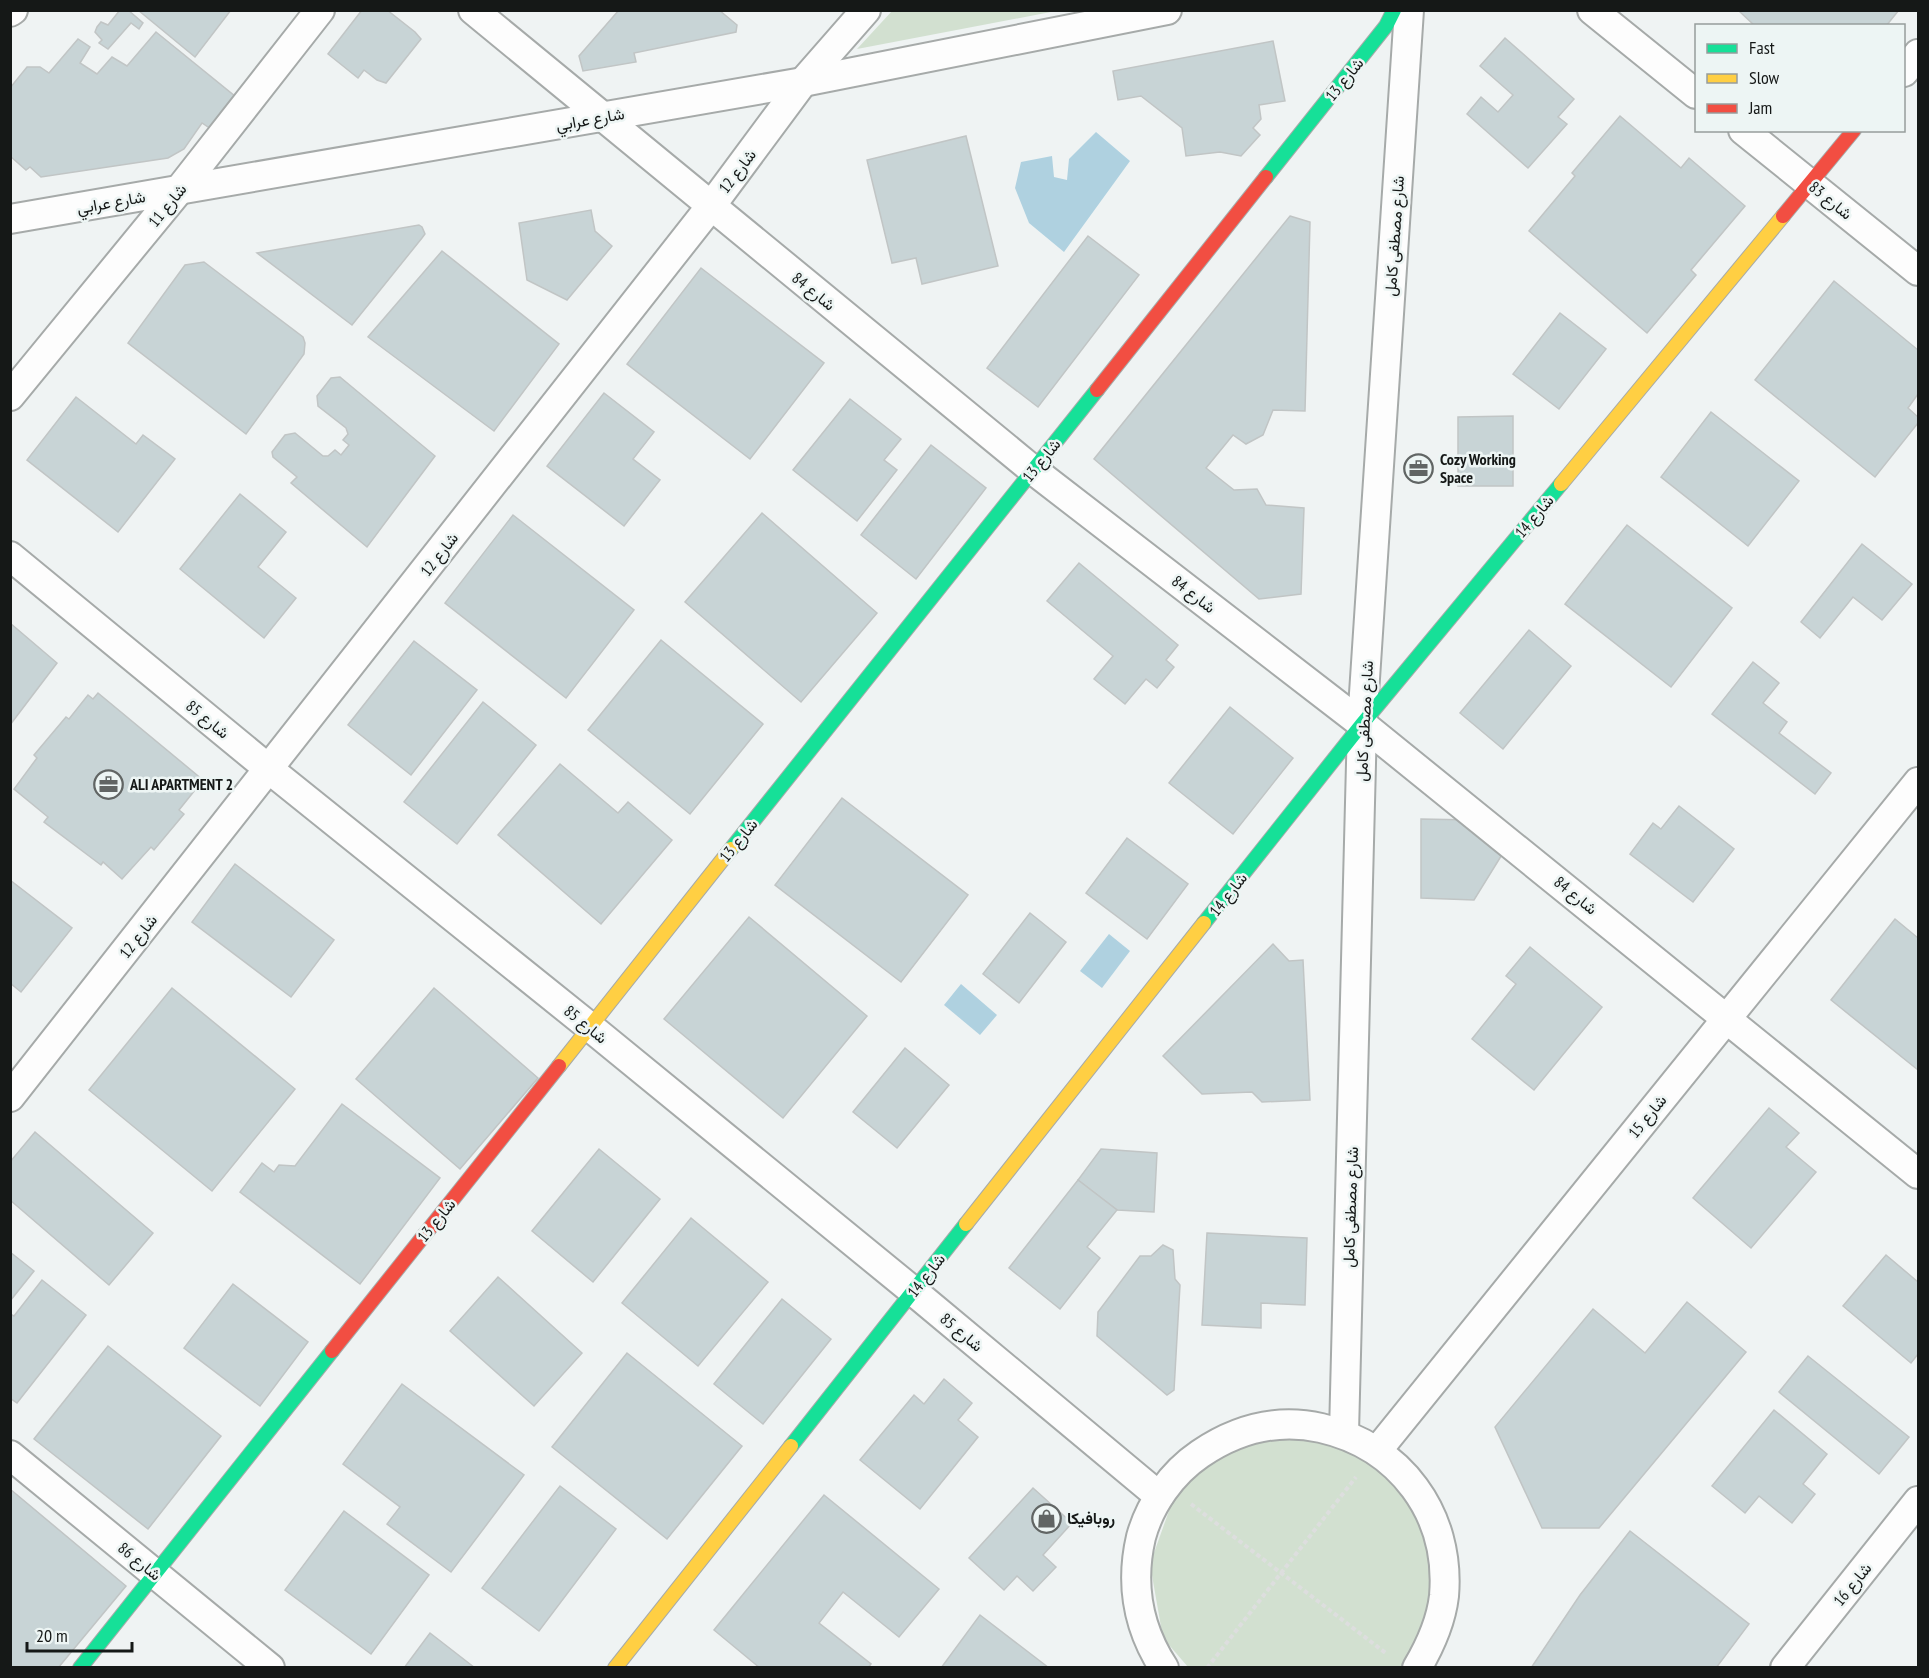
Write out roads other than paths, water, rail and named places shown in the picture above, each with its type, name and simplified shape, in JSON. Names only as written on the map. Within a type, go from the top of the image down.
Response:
[{"type":"street","name":"شارع 11","points":[[10,396],[179,190],[320,10]]},
{"type":"street","name":"شارع 84","points":[[473,10],[1033,470],[1362,724],[1727,1017],[1918,1174]]},
{"type":"street","name":"شارع 12","points":[[10,1097],[270,770],[711,206],[803,82],[866,10]]},
{"type":"street","name":"شارع عرابي","points":[[10,219],[803,82],[1167,10]]},
{"type":"street","name":"شارع 13","points":[[80,1668],[1386,26],[1394,10]]},
{"type":"street","name":"شارع مصطفى كامل","points":[[1344,1433],[1362,724],[1408,10]]},
{"type":"street","points":[[1592,10],[1695,93]]},
{"type":"street","points":[[1905,71],[1918,54]]},
{"type":"street","name":"شارع 83","points":[[1745,132],[1918,271]]},
{"type":"street","name":"شارع 14","points":[[615,1668],[1362,724],[1852,132]]},
{"type":"street","name":"شارع 85","points":[[10,556],[270,770],[1163,1491]]},
{"type":"street","name":"شارع 15","points":[[1377,1451],[1918,782]]},
{"type":"street","points":[[1164,1668],[1153,1650],[1141,1620],[1136,1588],[1137,1556],[1144,1525],[1163,1491],[1186,1464],[1221,1439],[1260,1426],[1302,1424],[1344,1433],[1377,1451],[1399,1469],[1416,1490],[1430,1514],[1440,1541],[1444,1569],[1444,1597],[1438,1624],[1427,1650],[1406,1664]]},
{"type":"street","name":"شارع 86","points":[[10,1455],[270,1668]]},
{"type":"street","name":"شارع 16","points":[[1785,1668],[1918,1501]]},
{"type":"water","points":[[1096,132],[1130,161],[1064,252],[1029,223],[1015,188],[1021,162],[1052,156],[1054,177],[1067,180],[1069,159]]},
{"type":"water","points":[[1109,934],[1130,951],[1102,988],[1080,971]]},
{"type":"water","points":[[961,984],[997,1015],[980,1035],[944,1005]]},
{"type":"place","name":"Cozy Working Space","points":[[1419,468]]},
{"type":"place","name":"ALI APARTMENT 2","points":[[109,784]]},
{"type":"place","name":"روبافيكا","points":[[1046,1518]]}]
